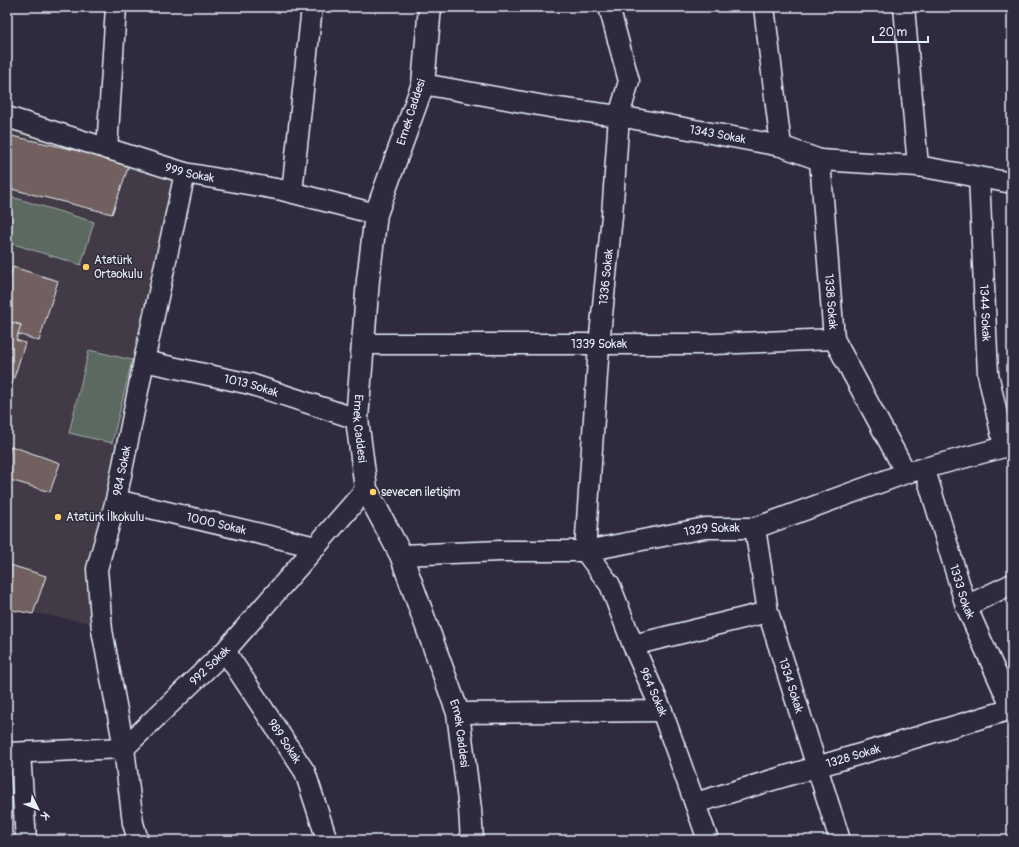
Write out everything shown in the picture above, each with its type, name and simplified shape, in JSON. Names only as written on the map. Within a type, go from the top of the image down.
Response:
[{"type":"street","points":[[107,149],[116,7]]},
{"type":"street","points":[[292,192],[312,7]]},
{"type":"street","name":"Emek Caddesi","points":[[430,7],[423,84],[376,214],[368,280],[357,419],[366,489],[401,555],[458,713],[470,809],[472,840]]},
{"type":"street","name":"1336 Sokak","points":[[585,552],[599,345],[612,216],[619,116],[629,81],[609,7]]},
{"type":"street","points":[[764,7],[780,146]]},
{"type":"street","points":[[904,7],[918,166]]},
{"type":"street","name":"1343 Sokak","points":[[423,84],[550,107],[619,116],[780,146],[820,160],[918,166],[1012,183]]},
{"type":"street","name":"999 Sokak","points":[[7,117],[185,173],[292,192],[376,214]]},
{"type":"street","name":"1338 Sokak","points":[[820,160],[834,339],[915,471]]},
{"type":"street","name":"984 Sokak","points":[[138,840],[133,823],[124,748],[102,630],[97,569],[116,500],[144,361],[185,173]]},
{"type":"street","name":"1344 Sokak","points":[[979,177],[988,374],[1008,446]]},
{"type":"street","name":"1339 Sokak","points":[[364,344],[713,344],[834,339]]},
{"type":"street","name":"1013 Sokak","points":[[144,361],[250,384],[357,419]]},
{"type":"street","name":"1329 Sokak","points":[[401,555],[501,551],[585,552],[705,528],[755,528],[915,471],[1008,446]]},
{"type":"street","name":"1333 Sokak","points":[[915,471],[966,606],[1012,709]]},
{"type":"street","name":"992 Sokak","points":[[124,748],[225,651],[366,489]]},
{"type":"street","name":"1000 Sokak","points":[[116,500],[316,547]]},
{"type":"street","name":"1334 Sokak","points":[[755,528],[768,612],[840,840]]},
{"type":"street","name":"964 Sokak","points":[[585,552],[610,585],[633,645],[662,711],[708,840]]},
{"type":"street","points":[[966,606],[1012,584]]},
{"type":"street","points":[[633,645],[768,612]]},
{"type":"street","name":"989 Sokak","points":[[225,651],[305,772],[327,840]]},
{"type":"street","name":"1328 Sokak","points":[[695,803],[1012,709]]},
{"type":"street","points":[[458,713],[662,711]]},
{"type":"street","points":[[26,840],[14,753],[124,748]]},
{"type":"shaded area","name":"Atatürk Ortaokulu","points":[[7,117],[185,173],[97,569],[101,625],[7,608]]},
{"type":"shaded area","points":[[12,197],[94,222],[81,265],[7,242],[7,214]]},
{"type":"shaded area","points":[[89,350],[132,360],[112,443],[69,433]]},
{"type":"building","points":[[7,135],[130,162],[112,214],[7,188]]},
{"type":"building","points":[[13,267],[58,281],[39,341],[18,334],[21,325],[7,321],[7,287]]},
{"type":"building","points":[[7,321],[21,325],[16,340],[25,343],[7,400]]},
{"type":"building","points":[[11,446],[60,463],[50,492],[7,479],[7,460]]},
{"type":"building","points":[[7,564],[46,576],[33,614],[7,609]]},
{"type":"place","name":"Atatürk Ortaokulu","points":[[86,267]]},
{"type":"place","name":"sevecen iletişim","points":[[373,492]]},
{"type":"place","name":"Atatürk İlkokulu","points":[[58,517]]}]
